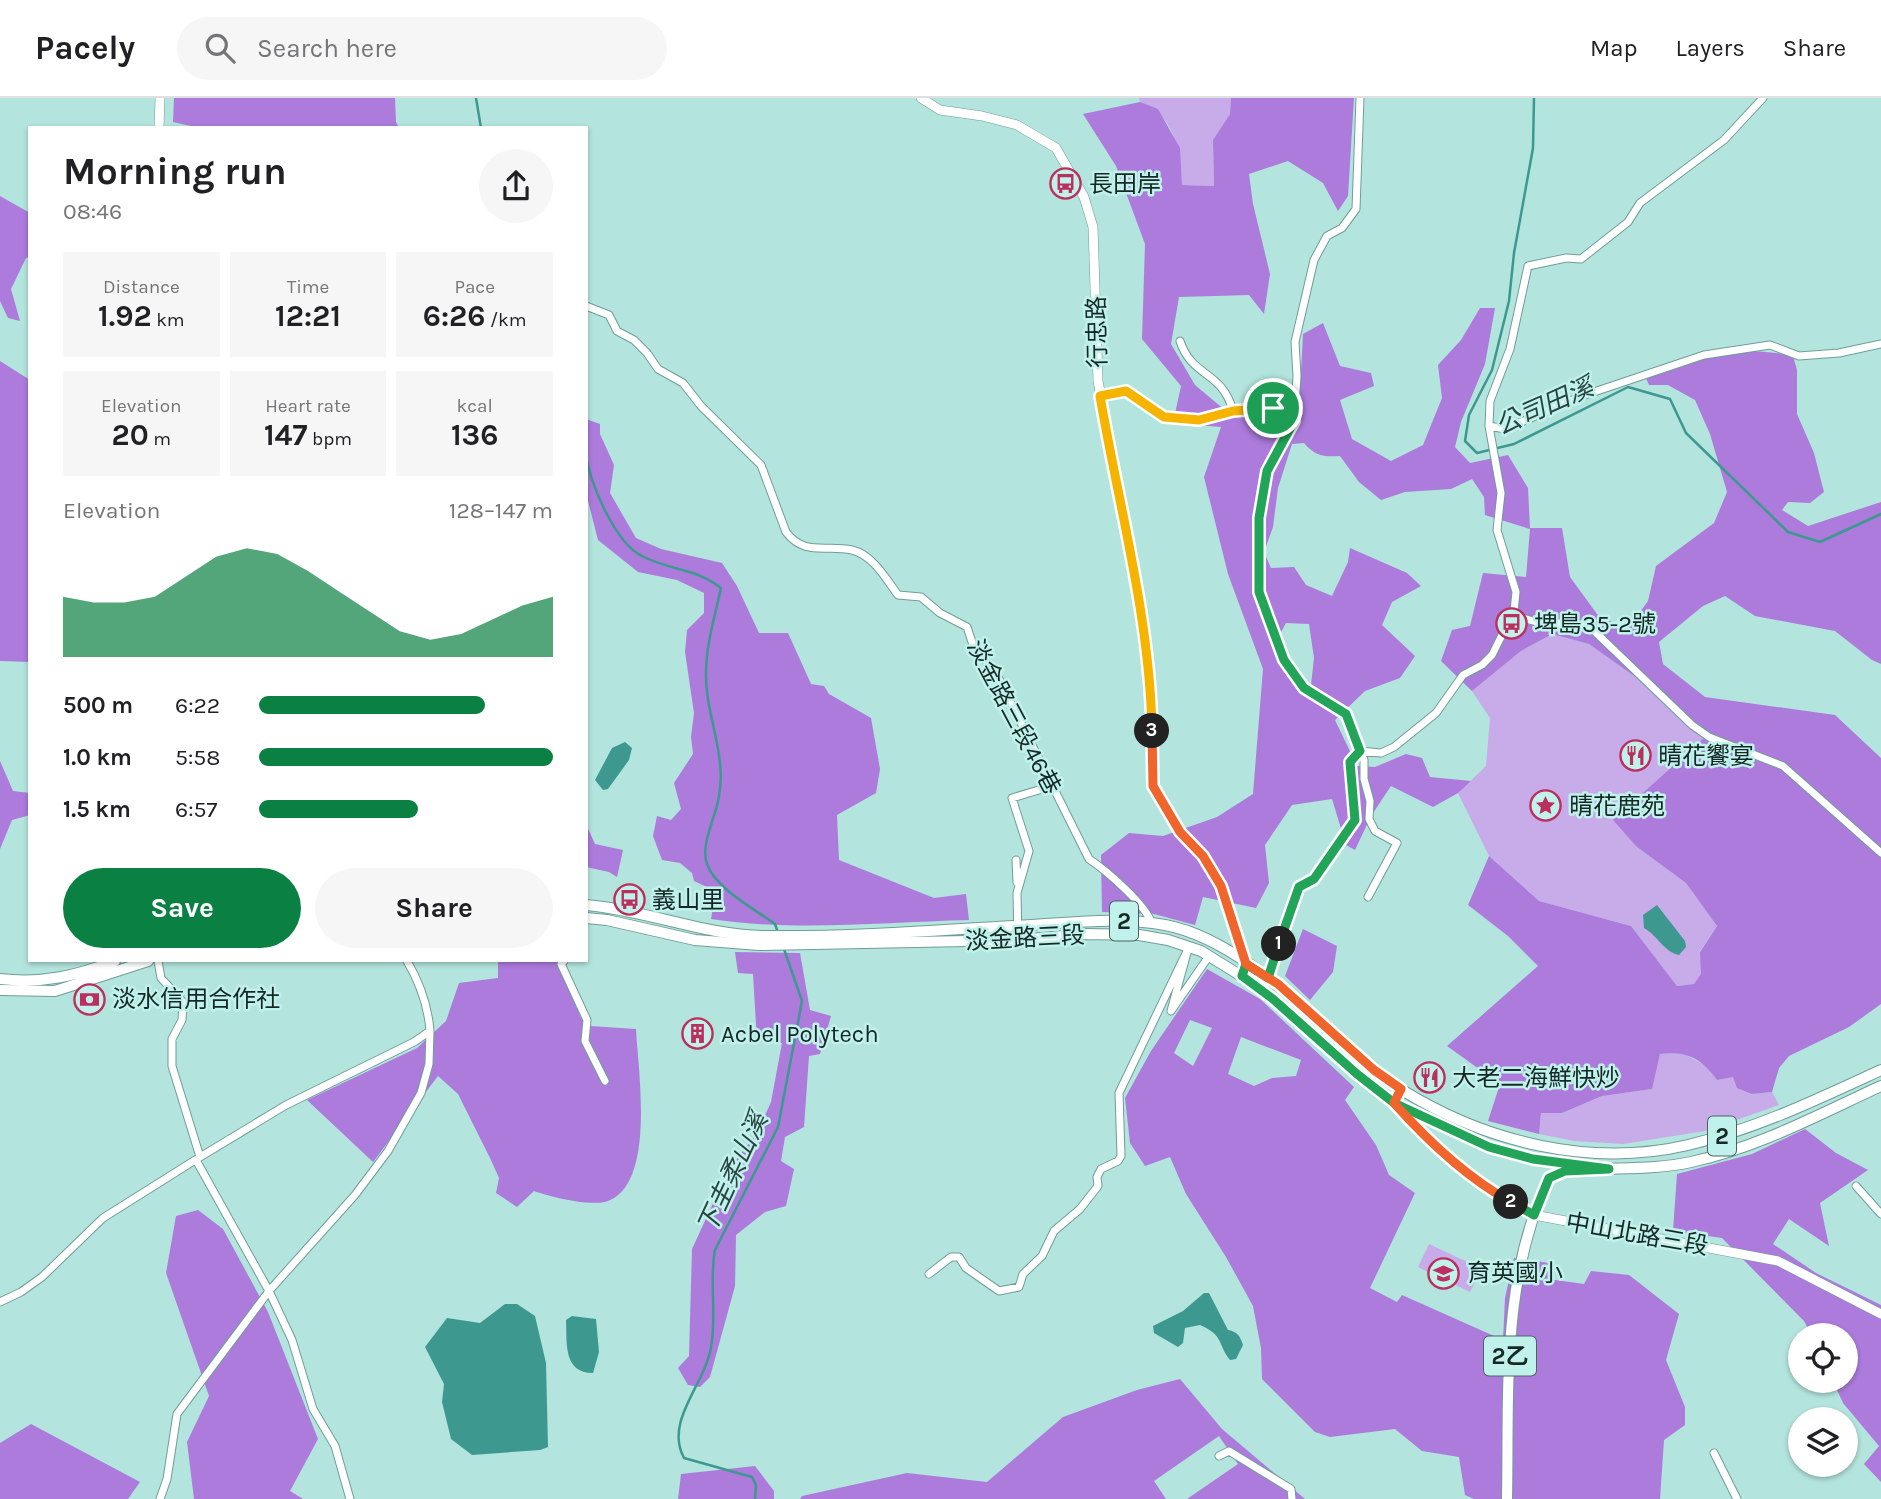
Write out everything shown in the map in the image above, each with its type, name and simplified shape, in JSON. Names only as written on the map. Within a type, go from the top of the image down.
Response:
[{"type":"main road","name":"2","points":[[588,905],[641,912],[759,941]]},
{"type":"main road","name":"2","points":[[588,918],[695,940],[793,941]]},
{"type":"main road","name":"淡金路三段","points":[[793,941],[1087,921],[1153,924],[1203,936],[1268,978],[1374,1070],[1401,1089],[1449,1115],[1510,1140],[1551,1148],[1636,1153],[1685,1146],[1765,1122],[1881,1070]]},
{"type":"main road","name":"淡金路三段","points":[[793,941],[1018,940],[1086,934],[1139,935],[1168,940],[1209,956],[1242,976],[1273,999],[1357,1074],[1394,1103],[1489,1147],[1533,1159],[1609,1169]]},
{"type":"main road","points":[[0,979],[52,981],[112,962]]},
{"type":"main road","points":[[0,990],[55,991],[145,962]]},
{"type":"main road","name":"2","points":[[1609,1169],[1690,1162],[1728,1152],[1881,1086]]},
{"type":"main road","name":"2乙","points":[[1507,1499],[1511,1304],[1534,1215],[1549,1178],[1565,1171],[1609,1169]]},
{"type":"street","points":[[159,126],[160,98]]},
{"type":"street","name":"行忠路","points":[[921,98],[940,110],[982,116],[1017,125],[1056,148],[1084,197],[1093,227],[1100,396],[1138,598],[1151,699],[1153,786],[1180,832],[1203,856],[1221,886],[1246,964]]},
{"type":"street","points":[[1360,98],[1356,209],[1342,228],[1327,236],[1314,260],[1295,342],[1297,376],[1292,428],[1267,471],[1259,518],[1259,592],[1284,660],[1304,688],[1346,714],[1364,760],[1364,779],[1370,801],[1369,819],[1376,831],[1397,844],[1368,897]]},
{"type":"street","points":[[1360,751],[1381,752],[1394,747],[1436,713],[1463,675],[1482,665],[1492,655],[1512,615],[1516,592],[1497,530],[1501,493],[1489,426],[1490,401],[1510,349],[1528,266],[1566,258],[1581,258],[1628,222],[1640,204],[1724,140],[1763,98]]},
{"type":"street","name":"淡金路三段46巷","points":[[588,307],[609,315],[617,331],[634,340],[658,369],[683,383],[701,406],[761,465],[791,540],[801,547],[853,550],[876,565],[898,595],[921,597],[940,613],[967,627],[974,645],[996,673],[1089,859],[1103,868],[1148,910],[1153,924]]},
{"type":"street","points":[[1180,341],[1185,356],[1196,368],[1213,377],[1228,395],[1233,411]]},
{"type":"street","points":[[1489,426],[1505,429],[1582,396],[1704,355],[1770,345],[1799,356],[1839,353],[1881,344]]},
{"type":"street","points":[[1100,396],[1126,391],[1164,417],[1199,420],[1233,411],[1273,408],[1294,412]]},
{"type":"street","points":[[1512,615],[1540,623],[1570,623],[1592,629],[1692,725],[1709,737],[1783,766],[1881,853]]},
{"type":"street","points":[[1268,978],[1299,887],[1314,879],[1355,820],[1350,762],[1360,751]]},
{"type":"street","points":[[1017,893],[1029,851],[1012,798],[1052,786]]},
{"type":"street","points":[[1016,860],[1018,940]]},
{"type":"street","points":[[929,1274],[951,1257],[959,1258],[966,1268],[999,1290],[1019,1287],[1023,1274],[1042,1256],[1054,1231],[1080,1209],[1098,1186],[1097,1177],[1101,1169],[1118,1161],[1121,1156],[1119,1093],[1188,949],[1171,1011],[1209,956]]},
{"type":"street","points":[[159,962],[162,978],[183,1002],[182,1020],[172,1039],[172,1066],[198,1158],[292,1339],[313,1409],[335,1446],[350,1499]]},
{"type":"street","points":[[160,1499],[167,1479],[177,1414],[269,1291],[355,1195],[388,1151],[421,1093],[429,1064],[430,1031],[428,1012],[419,982],[408,962]]},
{"type":"street","points":[[563,962],[561,964],[587,1020],[585,1041],[605,1081]]},
{"type":"street","points":[[1242,976],[1246,964]]},
{"type":"street","points":[[0,1302],[21,1292],[42,1276],[103,1218],[198,1158],[286,1105],[414,1042],[430,1031]]},
{"type":"street","points":[[1394,1103],[1401,1089]]},
{"type":"street","name":"中山北路三段","points":[[1394,1103],[1417,1129],[1490,1191],[1534,1215],[1778,1261],[1881,1314]]},
{"type":"street","points":[[1856,1185],[1881,1214]]},
{"type":"street","points":[[1219,1455],[1230,1451],[1291,1489],[1292,1499]]},
{"type":"street","points":[[1714,1453],[1721,1472],[1733,1486],[1737,1499]]},
{"type":"shaded area","points":[[174,98],[395,98],[398,126],[191,126],[173,122]]},
{"type":"shaded area","points":[[1139,98],[1231,98],[1230,114],[1213,140],[1214,186],[1182,185],[1180,159],[1174,136],[1161,116],[1140,102]]},
{"type":"shaded area","points":[[1231,98],[1354,98],[1348,196],[1338,211],[1323,183],[1288,161],[1249,174],[1253,204],[1270,274],[1264,314],[1249,295],[1179,297],[1171,344],[1195,385],[1232,416],[1262,419],[1299,410],[1303,334],[1323,323],[1340,366],[1371,373],[1374,386],[1340,400],[1352,439],[1391,461],[1423,445],[1442,398],[1438,365],[1461,340],[1480,308],[1495,308],[1485,364],[1461,422],[1455,447],[1470,463],[1508,455],[1528,488],[1530,528],[1562,528],[1570,577],[1597,614],[1627,630],[1648,601],[1656,566],[1714,523],[1727,492],[1710,434],[1695,400],[1668,385],[1649,385],[1646,378],[1680,363],[1718,354],[1756,352],[1793,356],[1797,370],[1797,414],[1814,453],[1824,492],[1810,503],[1788,502],[1782,510],[1808,526],[1881,502],[1881,664],[1835,631],[1755,616],[1725,596],[1703,606],[1659,642],[1663,664],[1705,697],[1835,715],[1881,758],[1881,1004],[1849,1027],[1789,1056],[1779,1068],[1772,1092],[1752,1094],[1737,1088],[1733,1077],[1717,1080],[1705,1066],[1693,1058],[1678,1054],[1660,1054],[1652,1089],[1602,1096],[1562,1113],[1541,1113],[1539,1134],[1488,1121],[1500,1084],[1447,1046],[1538,966],[1508,936],[1468,905],[1489,856],[1539,901],[1631,926],[1677,986],[1694,984],[1701,974],[1700,952],[1717,926],[1686,883],[1637,847],[1613,820],[1704,738],[1634,676],[1589,644],[1552,634],[1521,651],[1472,691],[1441,661],[1452,630],[1470,626],[1483,573],[1526,577],[1530,529],[1485,515],[1484,497],[1472,479],[1451,489],[1405,492],[1381,500],[1359,482],[1340,456],[1320,455],[1304,443],[1292,444],[1278,488],[1273,527],[1264,552],[1271,568],[1294,567],[1306,585],[1332,596],[1348,562],[1350,548],[1407,573],[1421,586],[1392,602],[1382,625],[1415,656],[1400,678],[1365,691],[1335,720],[1357,766],[1375,767],[1406,754],[1422,758],[1430,777],[1471,781],[1458,793],[1433,807],[1391,786],[1371,816],[1355,850],[1346,845],[1332,799],[1292,805],[1265,845],[1269,883],[1256,908],[1203,897],[1195,925],[1154,914],[1102,912],[1101,855],[1129,833],[1163,836],[1217,817],[1253,794],[1263,669],[1228,574],[1204,477],[1221,427],[1173,423],[1181,386],[1142,339],[1145,244],[1116,166],[1083,114],[1140,102],[1158,109],[1180,148],[1182,185],[1214,186],[1213,140],[1230,114]],"holes":[[[1286,623],[1309,624],[1314,658],[1311,685],[1301,693],[1280,665],[1274,645]]]},
{"type":"shaded area","points":[[0,196],[28,212],[28,258],[11,289],[20,321],[8,318],[0,301]]},
{"type":"shaded area","points":[[0,361],[28,379],[28,662],[0,661]]},
{"type":"shaded area","points":[[588,420],[600,424],[600,434],[614,465],[610,493],[636,538],[661,549],[722,563],[737,586],[759,633],[788,633],[811,684],[824,686],[829,694],[871,718],[880,769],[876,793],[837,815],[839,860],[934,898],[966,894],[969,920],[807,926],[711,919],[714,902],[709,888],[694,881],[692,873],[680,863],[662,860],[653,836],[657,816],[671,820],[681,809],[674,783],[693,754],[691,737],[694,713],[685,652],[687,630],[704,613],[704,593],[677,580],[638,572],[598,540],[588,501]]},
{"type":"shaded area","name":"晴花鹿苑","points":[[1552,634],[1589,644],[1634,676],[1704,738],[1637,847],[1686,883],[1717,926],[1700,951],[1702,974],[1694,984],[1677,986],[1631,926],[1539,901],[1489,856],[1458,793],[1486,766],[1490,718],[1472,691],[1521,651]]},
{"type":"shaded area","points":[[0,761],[13,791],[28,793],[28,816],[12,820],[0,849]]},
{"type":"shaded area","points":[[588,828],[595,844],[623,850],[617,877],[609,872],[588,867]]},
{"type":"shaded area","points":[[1303,929],[1337,946],[1333,972],[1310,1000],[1285,976]]},
{"type":"shaded area","points":[[735,952],[800,953],[810,1010],[831,1016],[820,1054],[809,1056],[804,1127],[785,1137],[781,1161],[794,1169],[786,1206],[765,1212],[736,1235],[735,1286],[710,1377],[700,1387],[688,1385],[678,1368],[689,1356],[692,1249],[729,1169],[757,1133],[771,1102],[782,1043],[757,1041],[753,974],[738,973]]},
{"type":"shaded area","points":[[498,962],[557,962],[581,1018],[590,1026],[636,1029],[641,1097],[638,1149],[633,1172],[623,1190],[608,1201],[582,1202],[534,1191],[517,1207],[496,1193],[499,1178],[490,1158],[458,1094],[438,1076],[373,1162],[307,1100],[417,1048],[446,1021],[459,983],[498,978]]},
{"type":"shaded area","points":[[1207,969],[1260,999],[1354,1087],[1345,1100],[1376,1145],[1389,1175],[1415,1193],[1370,1288],[1397,1302],[1402,1295],[1503,1340],[1505,1298],[1514,1258],[1549,1263],[1548,1279],[1584,1284],[1591,1271],[1629,1275],[1679,1314],[1666,1360],[1685,1407],[1685,1425],[1664,1440],[1660,1499],[1474,1499],[1465,1495],[1459,1457],[1422,1451],[1395,1429],[1330,1437],[1315,1432],[1262,1379],[1261,1348],[1253,1306],[1186,1194],[1170,1157],[1145,1166],[1130,1143],[1125,1098],[1151,1051]],"holes":[[[1190,1020],[1212,1028],[1193,1066],[1174,1053]],[[1241,1037],[1301,1060],[1296,1076],[1272,1078],[1254,1086],[1228,1074]]]},
{"type":"shaded area","points":[[1681,1052],[1708,1067],[1717,1080],[1733,1077],[1752,1094],[1772,1092],[1779,1105],[1705,1131],[1623,1144],[1574,1141],[1539,1134],[1541,1113],[1562,1113],[1602,1096],[1651,1089],[1660,1054]]},
{"type":"shaded area","points":[[1805,1129],[1836,1153],[1868,1170],[1820,1203],[1829,1246],[1789,1219],[1773,1244],[1816,1273],[1881,1305],[1881,1482],[1864,1464],[1879,1446],[1858,1421],[1858,1407],[1846,1407],[1838,1393],[1858,1393],[1858,1323],[1805,1323],[1722,1238],[1673,1231],[1677,1174],[1752,1154]]},
{"type":"shaded area","points":[[198,1210],[223,1229],[268,1312],[318,1439],[290,1491],[303,1499],[194,1499],[187,1442],[209,1396],[166,1273],[176,1216]]},
{"type":"shaded area","points":[[1429,1244],[1482,1269],[1470,1292],[1418,1267]]},
{"type":"shaded area","points":[[1180,1379],[1222,1429],[1305,1499],[1187,1499],[1238,1464],[1219,1436],[1154,1481],[1166,1499],[800,1499],[802,1496],[907,1473],[987,1482],[1063,1417],[1137,1390]]},
{"type":"shaded area","points":[[31,1424],[140,1482],[128,1499],[0,1499],[0,1443]]},
{"type":"shaded area","points":[[755,1466],[774,1491],[774,1499],[678,1499],[681,1474]]},
{"type":"water","points":[[625,742],[632,748],[629,760],[608,789],[603,790],[595,780],[612,748]]},
{"type":"water","points":[[1657,905],[1685,941],[1686,947],[1679,955],[1669,950],[1644,928],[1643,915]]},
{"type":"water","points":[[1204,1293],[1209,1293],[1228,1330],[1241,1339],[1243,1345],[1236,1359],[1230,1360],[1217,1337],[1200,1325],[1185,1328],[1183,1343],[1178,1347],[1154,1333],[1153,1326],[1183,1311]]},
{"type":"water","points":[[505,1304],[517,1304],[535,1316],[546,1363],[548,1447],[540,1450],[472,1455],[451,1439],[442,1402],[444,1384],[425,1347],[447,1318],[480,1323]]},
{"type":"water","points":[[572,1316],[596,1319],[599,1352],[593,1373],[576,1368],[569,1355],[566,1320]]},
{"type":"waterway","name":"下圭柔山溪","points":[[476,98],[481,126]]},
{"type":"waterway","name":"公司田溪","points":[[1534,98],[1533,148],[1514,253],[1509,301],[1492,370],[1469,415],[1465,441],[1477,453],[1514,444],[1628,387],[1670,399],[1686,433],[1788,532],[1820,542],[1881,514]]},
{"type":"waterway","name":"下圭柔山溪","points":[[588,465],[598,495],[613,526],[632,549],[652,561],[701,576],[721,588],[706,662],[709,704],[721,780],[705,856],[711,873],[718,882],[775,924],[778,933]]},
{"type":"waterway","name":"下圭柔山溪","points":[[755,1499],[756,1485],[752,1477],[684,1458],[679,1444],[679,1430],[711,1347],[715,1250],[778,1127],[802,1001],[784,949]]},
{"type":"place","name":"長田岸","points":[[1066,184]]},
{"type":"place","name":"埤島35-2號","points":[[1511,624]]},
{"type":"place","name":"晴花饗宴","points":[[1635,756]]},
{"type":"place","name":"晴花鹿苑","points":[[1546,806]]},
{"type":"place","name":"義山里","points":[[629,900]]},
{"type":"place","name":"淡水信用合作社","points":[[89,999]]},
{"type":"place","name":"Acbel Polytech","points":[[698,1034]]},
{"type":"place","name":"大老二海鮮快炒","points":[[1429,1078]]},
{"type":"place","name":"育英國小","points":[[1444,1273]]},
{"type":"route","points":[[1273,408],[1233,411],[1199,420],[1164,417],[1126,391],[1100,396],[1133,564],[1151,699],[1153,786],[1180,832],[1203,856],[1221,886],[1246,964],[1268,978],[1278,984],[1374,1070],[1401,1089],[1394,1103],[1417,1129],[1490,1191],[1534,1215],[1549,1178],[1565,1171],[1609,1169],[1533,1159],[1489,1147],[1394,1103],[1357,1074],[1273,999],[1242,976],[1246,964],[1268,978],[1299,887],[1314,879],[1355,820],[1350,762],[1360,751],[1346,714],[1304,688],[1284,660],[1259,592],[1259,518],[1267,471],[1294,421],[1294,412],[1273,408]]}]
